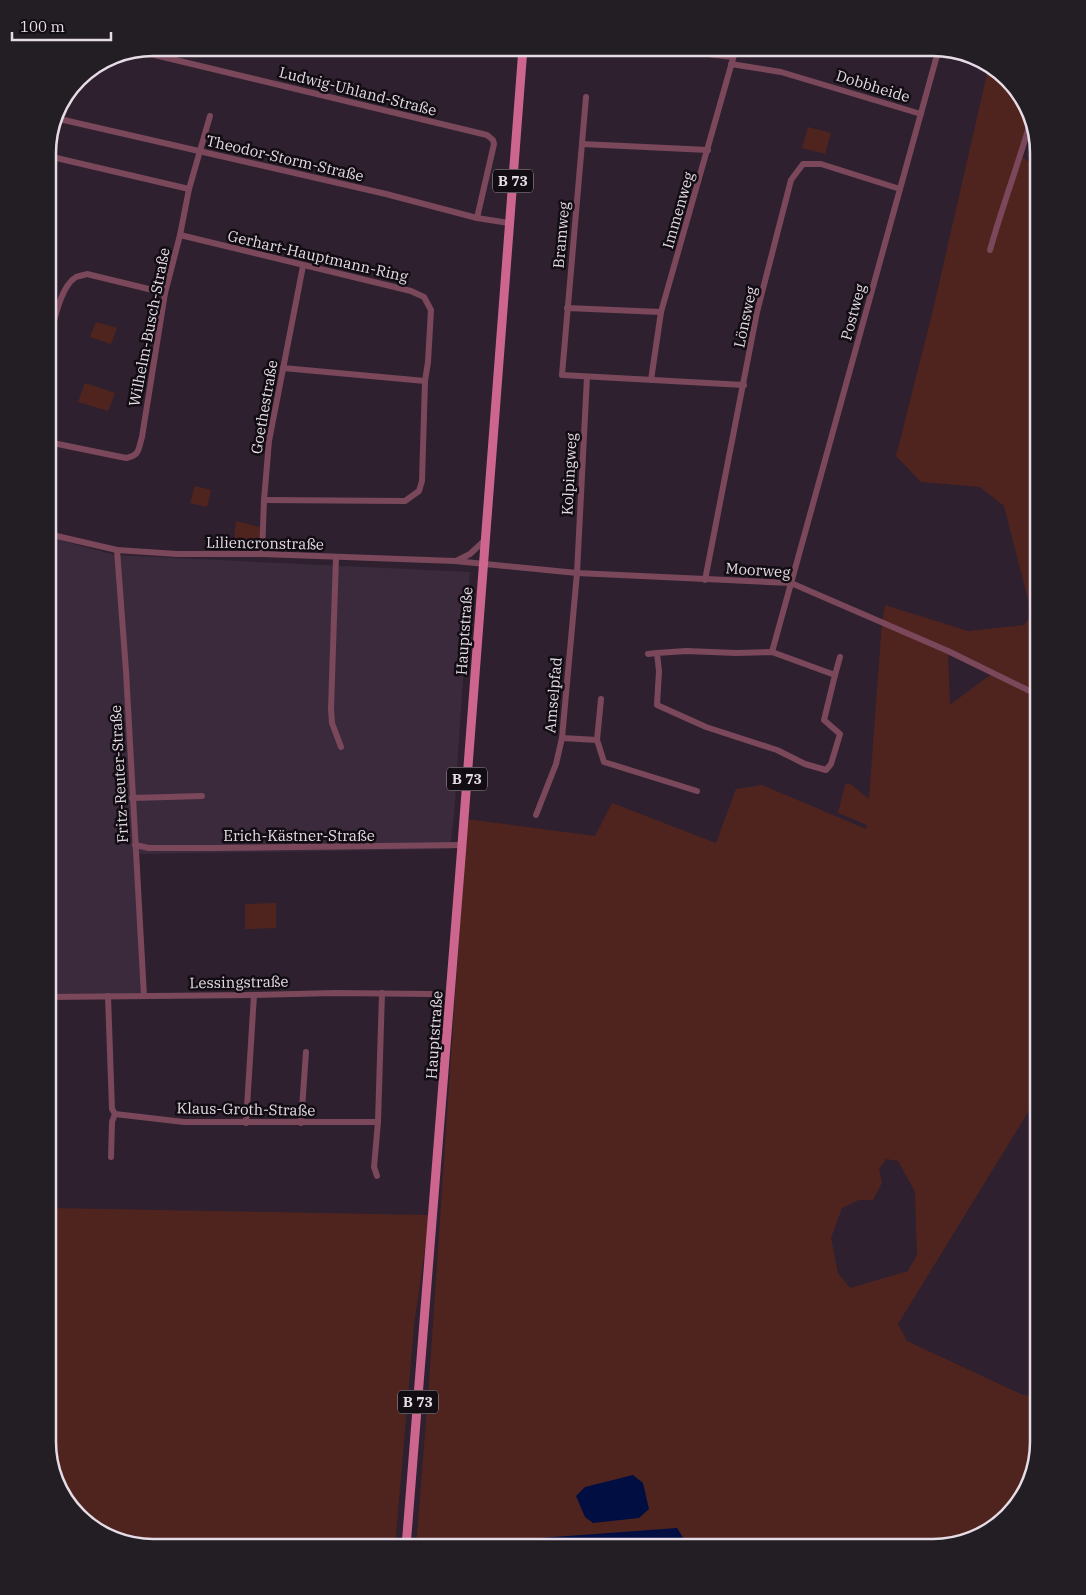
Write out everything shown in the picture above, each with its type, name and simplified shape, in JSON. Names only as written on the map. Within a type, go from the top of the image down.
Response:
[{"type":"main road","name":"Hauptstraße","points":[[407,1539],[522,56]]},
{"type":"street","name":"Ludwig-Uhland-Straße","points":[[163,56],[488,135],[494,144],[477,218]]},
{"type":"street","name":"Dobbheide","points":[[707,56],[781,72],[921,114]]},
{"type":"street","name":"Immenweg","points":[[651,380],[661,312],[733,56]]},
{"type":"street","name":"Postweg","points":[[772,652],[937,56]]},
{"type":"street","name":"Bramweg","points":[[586,97],[562,375],[587,377]]},
{"type":"street","name":"Wilhelm-Busch-Straße","points":[[56,444],[126,458],[137,453],[142,437],[157,333],[165,293],[180,235],[189,189],[210,116]]},
{"type":"street","name":"Theodor-Storm-Straße","points":[[63,120],[386,194],[477,218],[509,223]]},
{"type":"street","points":[[990,250],[1000,213],[1027,133]]},
{"type":"street","points":[[582,144],[708,150]]},
{"type":"street","points":[[56,158],[189,189]]},
{"type":"street","name":"Lönsweg","points":[[705,580],[757,312],[791,180],[802,164],[821,164],[900,189]]},
{"type":"street","name":"Gerhart-Hauptmann-Ring","points":[[180,235],[412,291],[424,297],[431,310],[422,480],[419,491],[405,501],[264,500]]},
{"type":"street","name":"Goethestraße","points":[[262,554],[269,441],[303,266]]},
{"type":"street","points":[[56,316],[60,301],[68,286],[75,278],[87,274],[165,293]]},
{"type":"street","points":[[567,308],[661,312]]},
{"type":"street","points":[[283,368],[426,381]]},
{"type":"street","points":[[587,377],[744,385]]},
{"type":"street","name":"Kolpingweg","points":[[576,573],[587,377]]},
{"type":"street","name":"Liliencronstraße","points":[[56,536],[117,550],[177,554],[262,554],[483,563]]},
{"type":"street","points":[[455,561],[470,554],[485,540]]},
{"type":"street","name":"Fritz-Reuter-Straße","points":[[117,550],[126,671],[144,996]]},
{"type":"street","points":[[336,557],[331,709],[332,723],[341,747]]},
{"type":"street","name":"Moorweg","points":[[483,563],[576,573],[791,583],[948,651],[1030,691]]},
{"type":"street","name":"Amselpfad","points":[[536,815],[556,764],[562,738],[576,573]]},
{"type":"street","points":[[648,654],[686,651],[772,652],[835,675]]},
{"type":"street","points":[[657,653],[659,670],[657,705],[706,726],[777,750],[805,764],[826,770],[831,764],[840,734],[824,720],[840,657]]},
{"type":"street","points":[[601,699],[597,740],[604,762],[697,791]]},
{"type":"street","points":[[562,738],[597,740]]},
{"type":"street","points":[[132,798],[202,796]]},
{"type":"street","name":"Erich-Kästner-Straße","points":[[135,845],[149,848],[333,848],[462,845]]},
{"type":"street","name":"Lessingstraße","points":[[56,997],[254,996],[335,993],[431,994]]},
{"type":"street","points":[[376,1176],[374,1167],[378,1122],[382,993]]},
{"type":"street","points":[[108,996],[112,1109],[115,1114],[112,1122],[111,1157]]},
{"type":"street","points":[[246,1123],[254,996]]},
{"type":"street","points":[[301,1122],[306,1052]]},
{"type":"street","name":"Klaus-Groth-Straße","points":[[115,1114],[184,1122],[378,1122]]},
{"type":"shaded area","points":[[987,73],[1010,94],[1017,105],[1026,128],[1018,155],[1030,162],[1030,607],[1004,506],[980,487],[921,482],[896,456],[933,310]]},
{"type":"shaded area","points":[[808,127],[831,133],[825,154],[802,148]]},
{"type":"shaded area","points":[[96,322],[117,328],[111,344],[90,337]]},
{"type":"shaded area","points":[[85,383],[115,393],[108,411],[78,402]]},
{"type":"shaded area","points":[[195,486],[211,490],[207,507],[190,503]]},
{"type":"shaded area","points":[[236,521],[260,527],[259,550],[233,549]]},
{"type":"shaded area","points":[[56,539],[115,555],[470,572],[454,816],[450,849],[139,854],[145,998],[56,998]]},
{"type":"shaded area","points":[[885,605],[968,631],[1024,625],[1030,618],[1030,1109],[898,1324],[907,1341],[1023,1395],[1030,1396],[1029,1454],[1022,1479],[1010,1501],[992,1519],[981,1526],[958,1535],[932,1539],[417,1539],[467,819],[595,836],[612,803],[716,843],[736,789],[762,785],[866,829],[867,825],[838,813],[845,785],[849,783],[869,799],[882,622]],"holes":[[[948,652],[993,673],[951,704],[950,704]],[[886,1159],[898,1161],[915,1192],[917,1255],[908,1271],[850,1288],[838,1273],[831,1238],[842,1208],[859,1200],[873,1200],[882,1183],[879,1169]]]},
{"type":"shaded area","points":[[276,903],[276,928],[245,929],[245,904]]},
{"type":"shaded area","points":[[56,1208],[430,1215],[414,1325],[396,1539],[147,1539],[122,1534],[94,1519],[76,1501],[69,1490],[60,1467],[56,1441]]},
{"type":"shaded area","points":[[633,1475],[643,1483],[649,1509],[639,1518],[593,1523],[585,1517],[576,1496],[585,1487]]},
{"type":"shaded area","points":[[677,1528],[684,1539],[539,1539]]}]
